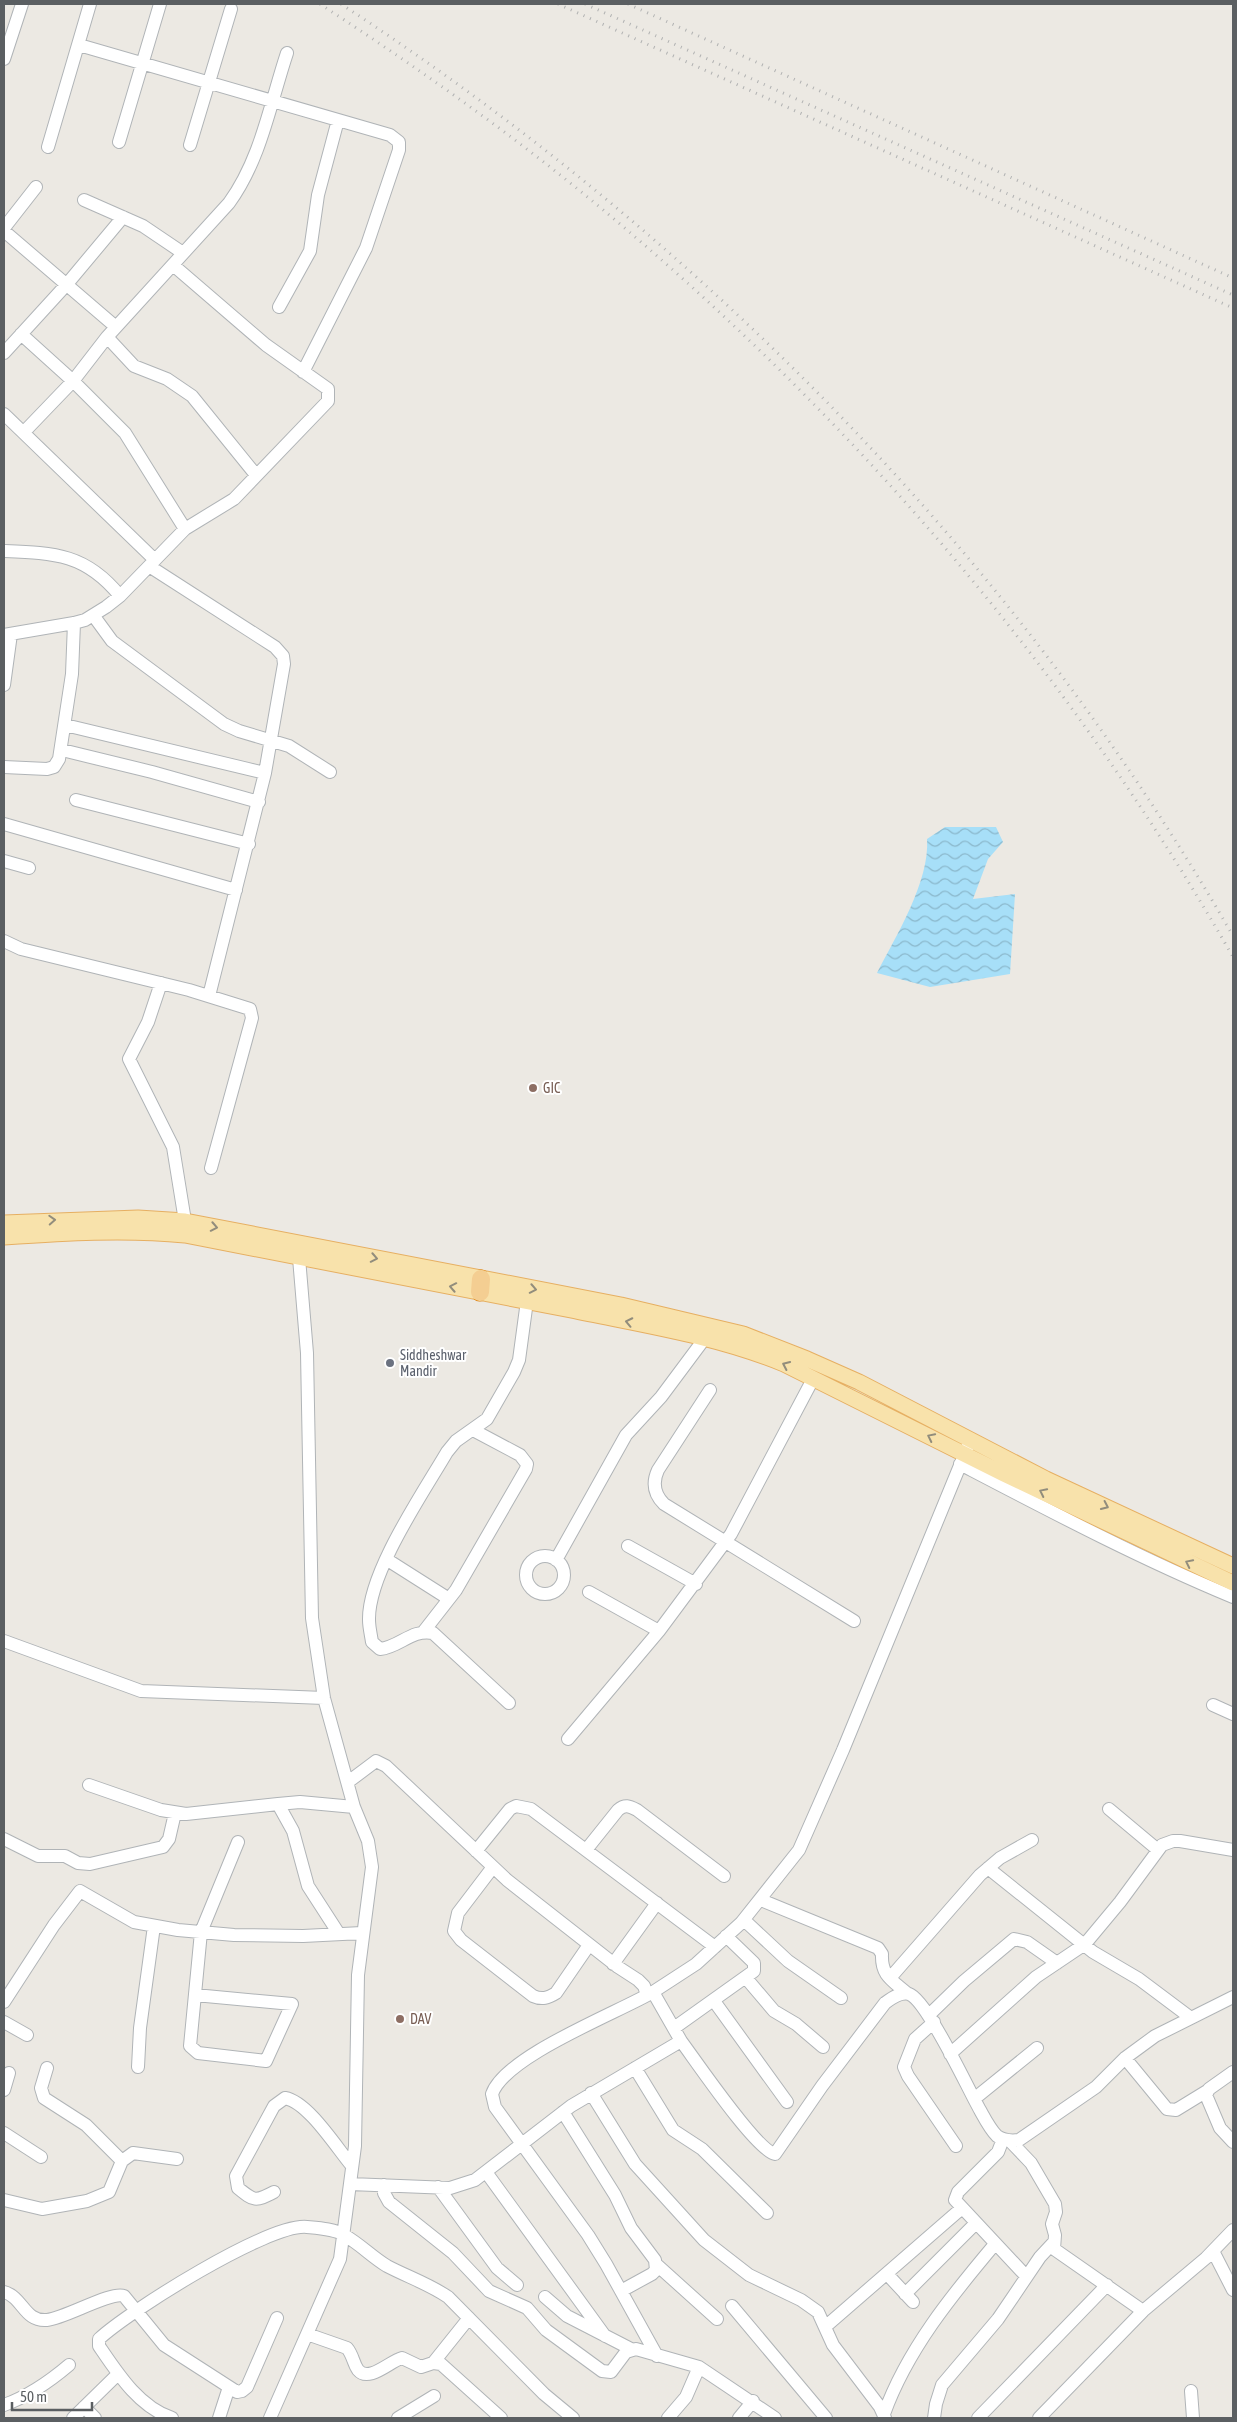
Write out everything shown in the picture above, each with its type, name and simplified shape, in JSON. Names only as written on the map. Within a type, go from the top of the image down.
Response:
[{"type":"main road","points":[[4,1223],[138,1218],[185,1221],[480,1285],[527,1301],[705,1338],[762,1355],[813,1378],[962,1459],[994,1460],[1046,1479],[1233,1566]]},
{"type":"main road","points":[[4,1237],[91,1232],[155,1232],[184,1235],[299,1258],[622,1305],[743,1334],[807,1359],[971,1439],[994,1460],[1233,1583]]},
{"type":"street","points":[[4,59],[22,4]]},
{"type":"street","points":[[48,147],[90,4]]},
{"type":"street","points":[[119,142],[160,4]]},
{"type":"street","points":[[190,145],[231,9]]},
{"type":"street","points":[[79,45],[390,135],[399,142],[399,150],[366,248],[303,372]]},
{"type":"street","points":[[24,432],[73,381],[107,337],[241,187],[256,152],[287,53]]},
{"type":"street","points":[[279,306],[310,251],[317,200],[338,120]]},
{"type":"street","points":[[36,186],[4,229],[116,328]]},
{"type":"street","points":[[84,200],[155,232],[184,253]]},
{"type":"street","points":[[4,353],[67,284],[124,217]]},
{"type":"street","points":[[4,685],[8,635],[74,624],[93,616],[120,596],[185,528],[234,499],[328,401],[328,389],[266,345],[173,265]]},
{"type":"street","points":[[21,334],[73,381],[130,440],[185,528]]},
{"type":"street","points":[[107,337],[134,366],[167,379],[192,396],[256,475]]},
{"type":"street","points":[[4,414],[24,432],[152,563],[275,647],[283,656],[284,664],[272,739],[259,802],[209,996]]},
{"type":"street","points":[[4,551],[47,553],[77,561],[106,579],[120,596]]},
{"type":"street","points":[[93,616],[112,641],[224,724],[239,731],[272,739],[288,746],[330,772]]},
{"type":"street","points":[[4,767],[47,769],[54,767],[62,750],[72,674],[74,624]]},
{"type":"street","points":[[65,725],[265,773]]},
{"type":"street","points":[[62,750],[152,772],[259,802]]},
{"type":"street","points":[[76,800],[249,844]]},
{"type":"street","points":[[4,824],[236,890]]},
{"type":"street","points":[[4,860],[29,868]]},
{"type":"street","points":[[4,941],[21,949],[161,983],[250,1009],[252,1018],[211,1168]]},
{"type":"street","points":[[161,983],[148,1022],[129,1059],[173,1147],[185,1221]]},
{"type":"street","points":[[270,2418],[340,2259],[355,2146],[358,1975],[372,1854],[354,1807],[324,1698],[312,1618],[307,1352],[299,1258]]},
{"type":"street","points":[[509,1703],[439,1637],[424,1631],[417,1632],[386,1648],[380,1648],[372,1642],[368,1619],[371,1602],[386,1559],[447,1452],[456,1441],[486,1419],[514,1372],[521,1349],[527,1301]]},
{"type":"street","points":[[556,1560],[626,1435],[660,1397],[705,1338]]},
{"type":"street","points":[[568,1739],[659,1631],[696,1584],[725,1542],[750,1502],[813,1378]]},
{"type":"street","points":[[710,1390],[658,1470],[654,1488],[659,1499],[664,1504],[854,1621]]},
{"type":"street","points":[[424,1631],[449,1599],[526,1469],[527,1464],[520,1455],[473,1430]]},
{"type":"street","points":[[657,2356],[588,2235],[492,2101],[494,2088],[502,2078],[540,2050],[650,1994],[696,1964],[744,1920],[799,1850],[971,1439]]},
{"type":"street","points":[[962,1459],[1095,1535],[1177,1574],[1233,1597]]},
{"type":"street","points":[[628,1546],[696,1584]]},
{"type":"street","points":[[386,1559],[449,1599]]},
{"type":"street","points":[[589,1592],[659,1631]]},
{"type":"street","points":[[4,1640],[141,1691],[324,1698]]},
{"type":"street","points":[[1213,1705],[1233,1714]]},
{"type":"street","points":[[348,1782],[370,1764],[380,1762],[493,1867],[613,1964],[641,1982],[674,2028],[681,2041],[749,2132],[768,2151],[775,2154],[822,2086],[885,2003],[900,1994],[908,1994]]},
{"type":"street","points":[[89,1784],[175,1813],[200,1813],[300,1802],[354,1807]]},
{"type":"street","points":[[278,1804],[293,1831],[308,1886],[340,1934]]},
{"type":"street","points":[[476,1851],[510,1810],[516,1806],[531,1809],[715,1947]]},
{"type":"street","points":[[586,1850],[618,1810],[623,1806],[628,1806],[637,1810],[724,1876]]},
{"type":"street","points":[[1109,1809],[1158,1850]]},
{"type":"street","points":[[4,1839],[38,1856],[65,1856],[78,1863],[90,1864],[163,1847],[170,1839],[175,1813]]},
{"type":"street","points":[[890,1978],[988,1868],[1032,1840]]},
{"type":"street","points":[[950,2054],[1036,1977],[1085,1944],[1120,1902],[1158,1850],[1167,1842],[1180,1841],[1233,1850]]},
{"type":"street","points":[[195,1995],[292,2004],[266,2061],[192,2050],[190,2039],[201,1932],[238,1842]]},
{"type":"street","points":[[493,1867],[458,1913],[454,1931],[461,1940],[534,1996],[541,1999],[556,1993],[589,1944]]},
{"type":"street","points":[[988,1868],[1107,1962],[1158,1992],[1191,2018]]},
{"type":"street","points":[[4,2002],[54,1925],[80,1891],[134,1922],[154,1926],[244,1935],[362,1932]]},
{"type":"street","points":[[761,1900],[878,1948],[882,1954],[882,1968],[908,1994],[915,1997],[932,2018],[990,2127],[1031,2162],[1055,2204],[1056,2212],[1052,2224],[1055,2235],[1054,2249],[1143,2311]]},
{"type":"street","points":[[613,1964],[657,1904]]},
{"type":"street","points":[[744,1920],[788,1960],[841,1998]]},
{"type":"street","points":[[138,2067],[140,2028],[154,1926]]},
{"type":"street","points":[[674,2028],[754,1971],[754,1963],[726,1936]]},
{"type":"street","points":[[956,2146],[908,2076],[904,2067],[915,2039],[964,1981],[1014,1939],[1027,1942],[1057,1963]]},
{"type":"street","points":[[746,1978],[774,2011],[796,2024],[823,2047]]},
{"type":"street","points":[[1007,2140],[1019,2140],[1096,2087],[1125,2058],[1155,2036],[1233,1997]]},
{"type":"street","points":[[714,2001],[787,2102]]},
{"type":"street","points":[[4,2022],[26,2035]]},
{"type":"street","points":[[350,2184],[450,2188],[476,2180],[563,2112],[591,2093],[681,2041]]},
{"type":"street","points":[[974,2099],[1038,2048]]},
{"type":"street","points":[[1125,2058],[1167,2109],[1176,2110],[1233,2072]]},
{"type":"street","points":[[47,2068],[41,2088],[44,2098],[86,2125],[122,2161]]},
{"type":"street","points":[[635,2068],[673,2130],[695,2143],[767,2213]]},
{"type":"street","points":[[4,2090],[9,2074]]},
{"type":"street","points":[[1207,2091],[1206,2099],[1217,2122],[1223,2133],[1233,2142]]},
{"type":"street","points":[[591,2093],[634,2164],[704,2240],[749,2274],[811,2306],[818,2312],[833,2344],[885,2416]]},
{"type":"street","points":[[274,2192],[260,2200],[252,2199],[238,2188],[236,2176],[274,2106],[285,2098],[292,2099],[303,2108],[352,2166]]},
{"type":"street","points":[[563,2112],[614,2195],[631,2228],[657,2264],[717,2319]]},
{"type":"street","points":[[4,2134],[41,2157]]},
{"type":"street","points":[[1007,2140],[998,2152],[958,2192],[955,2200],[1026,2276]]},
{"type":"street","points":[[4,2200],[42,2209],[100,2197],[109,2192],[122,2161],[133,2153],[177,2159]]},
{"type":"street","points":[[486,2172],[605,2336]]},
{"type":"street","points":[[384,2185],[384,2193],[389,2202],[453,2253],[489,2291],[527,2308],[546,2330],[602,2371],[611,2372],[626,2352],[631,2349]]},
{"type":"street","points":[[438,2187],[497,2268],[517,2285]]},
{"type":"street","points":[[825,2327],[962,2208]]},
{"type":"street","points":[[887,2274],[909,2298],[976,2223]]},
{"type":"street","points":[[172,2418],[151,2408],[118,2374],[98,2342],[102,2336],[189,2277],[284,2230],[306,2227],[343,2234],[377,2260],[436,2289],[469,2318],[544,2394],[572,2418]]},
{"type":"street","points":[[1039,2418],[1143,2311],[1213,2251],[1233,2230]]},
{"type":"street","points":[[934,2418],[942,2386],[998,2319],[1026,2276],[1045,2250],[1054,2242]]},
{"type":"street","points":[[885,2416],[900,2377],[940,2314],[961,2284],[995,2244]]},
{"type":"street","points":[[1213,2251],[1233,2290]]},
{"type":"street","points":[[621,2291],[652,2274],[657,2264]]},
{"type":"street","points":[[978,2418],[1107,2285]]},
{"type":"street","points":[[4,2292],[11,2294],[33,2318],[39,2320],[69,2314],[120,2295],[127,2300],[135,2313],[164,2345],[237,2392],[247,2387],[277,2318]]},
{"type":"street","points":[[545,2297],[567,2316],[631,2349],[699,2367],[776,2418]]},
{"type":"street","points":[[732,2306],[826,2418]]},
{"type":"street","points":[[433,2363],[469,2318]]},
{"type":"street","points":[[307,2334],[347,2348],[356,2365],[364,2374],[371,2374],[402,2358],[422,2367],[433,2363],[440,2364],[501,2418]]},
{"type":"street","points":[[4,2405],[19,2400],[44,2386],[69,2365]]},
{"type":"street","points":[[668,2418],[686,2397],[699,2367]]},
{"type":"street","points":[[73,2418],[118,2374]]},
{"type":"street","points":[[219,2418],[229,2387]]},
{"type":"street","points":[[1191,2391],[1193,2418]]},
{"type":"street","points":[[398,2418],[434,2396]]},
{"type":"street","points":[[739,2418],[753,2402]]},
{"type":"street","points":[[84,2407],[95,2418]]},
{"type":"water","points":[[945,827],[996,827],[1003,842],[988,859],[973,899],[1015,894],[1010,974],[930,987],[877,973],[918,890],[926,855],[927,839]]},
{"type":"railway","points":[[320,4],[461,100],[530,151],[596,204],[690,285],[780,370],[866,459],[948,552],[1026,648],[1100,748],[1169,851],[1233,957]]},
{"type":"railway","points":[[341,4],[475,97],[603,197],[726,304],[842,418],[952,538],[1054,665],[1148,798],[1233,936]]},
{"type":"railway","points":[[558,4],[1233,308]]},
{"type":"railway","points":[[585,4],[1233,295]]},
{"type":"railway","points":[[628,4],[1233,278]]},
{"type":"place","name":"GIC","points":[[533,1088]]},
{"type":"place","name":"Siddheshwar Mandir","points":[[390,1363]]},
{"type":"place","name":"DAV","points":[[400,2019]]}]
